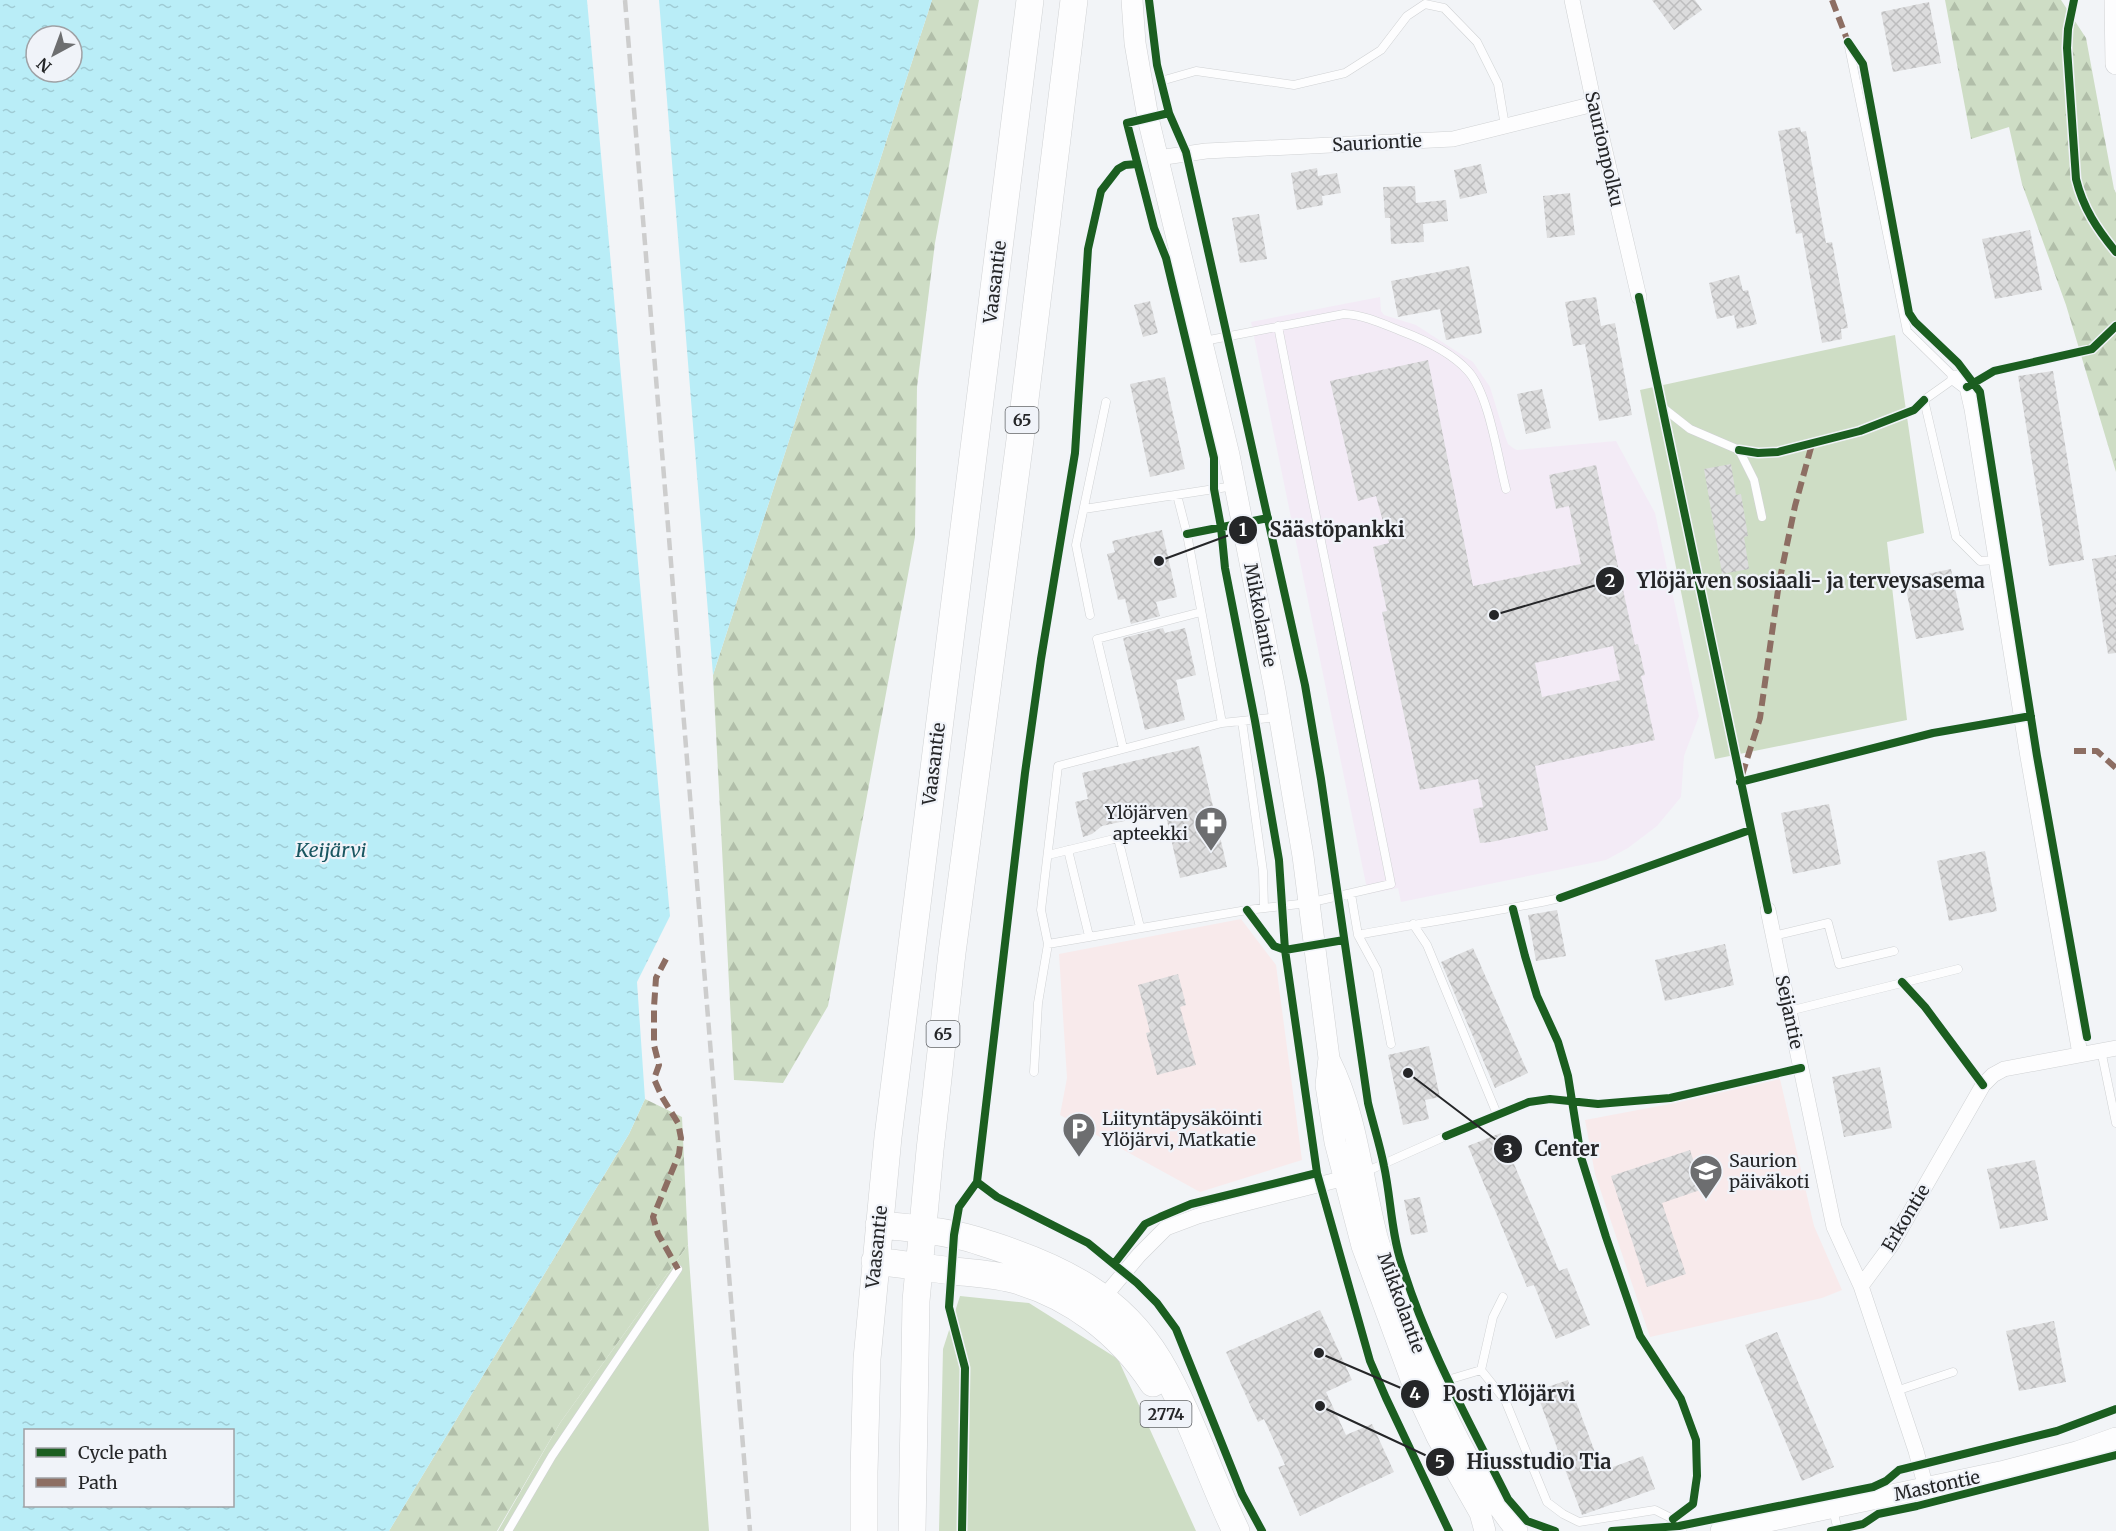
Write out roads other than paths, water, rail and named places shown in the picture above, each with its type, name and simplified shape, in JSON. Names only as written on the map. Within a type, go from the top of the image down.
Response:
[{"type":"highway","name":"Vaasantie","points":[[864,1531],[867,1359],[875,1261],[909,962],[1030,0]]},
{"type":"highway","name":"65","points":[[912,1531],[916,1301],[922,1229],[952,952],[1020,440],[1074,0]]},
{"type":"highway","name":"2774","points":[[879,1225],[962,1236],[1022,1254],[1084,1284],[1114,1336],[1138,1360],[1152,1383],[1219,1531]]},
{"type":"highway","name":"2774","points":[[875,1261],[1011,1279],[1097,1306],[1138,1331],[1159,1362],[1191,1426],[1236,1531]]},
{"type":"main road","name":"Mikkolantie","points":[[1132,0],[1135,43],[1148,118],[1235,485],[1280,717],[1329,1058],[1339,1078],[1355,1137],[1354,1176],[1392,1282],[1437,1437],[1480,1513],[1485,1531]]},
{"type":"main road","points":[[2115,0],[2116,64]]},
{"type":"main road","name":"Mikkolantie","points":[[1424,1387],[1463,1447],[1496,1505],[1517,1531]]},
{"type":"main road","name":"Mastontie","points":[[1721,1531],[2040,1462],[2116,1438]]},
{"type":"street","name":"Saurionpolku","points":[[1572,0],[1639,297]]},
{"type":"street","name":"Sauriontie","points":[[1158,158],[1186,152],[1453,139],[1594,104]]},
{"type":"street","points":[[1955,378],[1967,387],[1972,409],[2080,1054]]},
{"type":"street","name":"Seijantie","points":[[1768,910],[1834,1227],[1861,1286]]},
{"type":"street","name":"Erkontie","points":[[1861,1286],[1892,1244],[1983,1085],[1993,1075],[2004,1069],[2109,1049]]},
{"type":"street","points":[[1097,1306],[1139,1255],[1166,1228],[1225,1208],[1354,1176]]},
{"type":"street","points":[[1861,1286],[1926,1488]]},
{"type":"lane","points":[[1161,81],[1196,71],[1294,85],[1345,73],[1381,50],[1407,16],[1425,4],[1444,8],[1477,42],[1498,84],[1505,126]]},
{"type":"lane","points":[[1848,42],[1907,331],[1955,378],[1924,400],[1956,537],[1980,561],[1996,560]]},
{"type":"lane","points":[[1639,297],[1662,407],[1690,429],[1739,450],[1754,480],[1762,518]]},
{"type":"lane","points":[[1202,341],[1344,314],[1355,314],[1412,335],[1451,356],[1470,373],[1484,400],[1506,489]]},
{"type":"lane","points":[[1047,944],[1140,927],[1308,903],[1391,884],[1343,643],[1313,509],[1278,327]]},
{"type":"lane","points":[[1090,615],[1076,545],[1106,402]]},
{"type":"lane","points":[[1084,509],[1235,485]]},
{"type":"lane","points":[[1177,495],[1187,534],[1222,723]]},
{"type":"lane","points":[[1124,748],[1097,639],[1201,612]]},
{"type":"lane","points":[[1034,1072],[1038,1003],[1047,944],[1041,910],[1058,766],[1222,723],[1280,717]]},
{"type":"lane","points":[[1242,721],[1263,871],[1264,908]]},
{"type":"lane","points":[[1048,855],[1118,838],[1140,927]]},
{"type":"lane","points":[[1068,850],[1089,936]]},
{"type":"lane","points":[[1351,894],[1358,936],[1377,970],[1392,1044]]},
{"type":"lane","points":[[1358,936],[1413,924],[1500,912],[1560,898]]},
{"type":"lane","points":[[1773,936],[1828,923],[1839,964],[1894,951]]},
{"type":"lane","points":[[1413,924],[1427,945],[1497,1114]]},
{"type":"lane","points":[[1789,1011],[1958,969]]},
{"type":"lane","points":[[2109,1049],[2116,1122]]},
{"type":"lane","points":[[1354,1176],[1446,1136]]},
{"type":"lane","points":[[508,1531],[552,1456],[678,1269]]},
{"type":"lane","points":[[1481,1370],[1493,1317],[1503,1297]]},
{"type":"lane","points":[[1424,1387],[1481,1370]]},
{"type":"lane","points":[[1481,1370],[1505,1400],[1547,1502],[1579,1522],[1655,1509],[1673,1518],[1682,1531]]},
{"type":"lane","points":[[1896,1391],[1953,1372]]},
{"type":"lane","points":[[1832,1507],[1838,1531]]},
{"type":"water","name":"Keijärvi","points":[[0,0],[587,0],[670,916],[637,982],[645,1099],[629,1134],[389,1531],[0,1531]]},
{"type":"water","points":[[659,0],[932,0],[713,675]]},
{"type":"railway","points":[[625,0],[750,1531]]},
{"type":"place","name":"Säästöpankki","points":[[1159,561]]},
{"type":"place","name":"Ylöjärven sosiaali- ja terveysasema","points":[[1494,615]]},
{"type":"place","name":"Ylöjärven apteekki","points":[[1211,852]]},
{"type":"place","name":"Center","points":[[1408,1073]]},
{"type":"place","name":"Liityntäpysäköinti Ylöjärvi, Matkatie","points":[[1079,1158]]},
{"type":"place","name":"Saurion päiväkoti","points":[[1706,1200]]},
{"type":"place","name":"Posti Ylöjärvi","points":[[1319,1353]]},
{"type":"place","name":"Hiusstudio Tia","points":[[1320,1406]]}]
